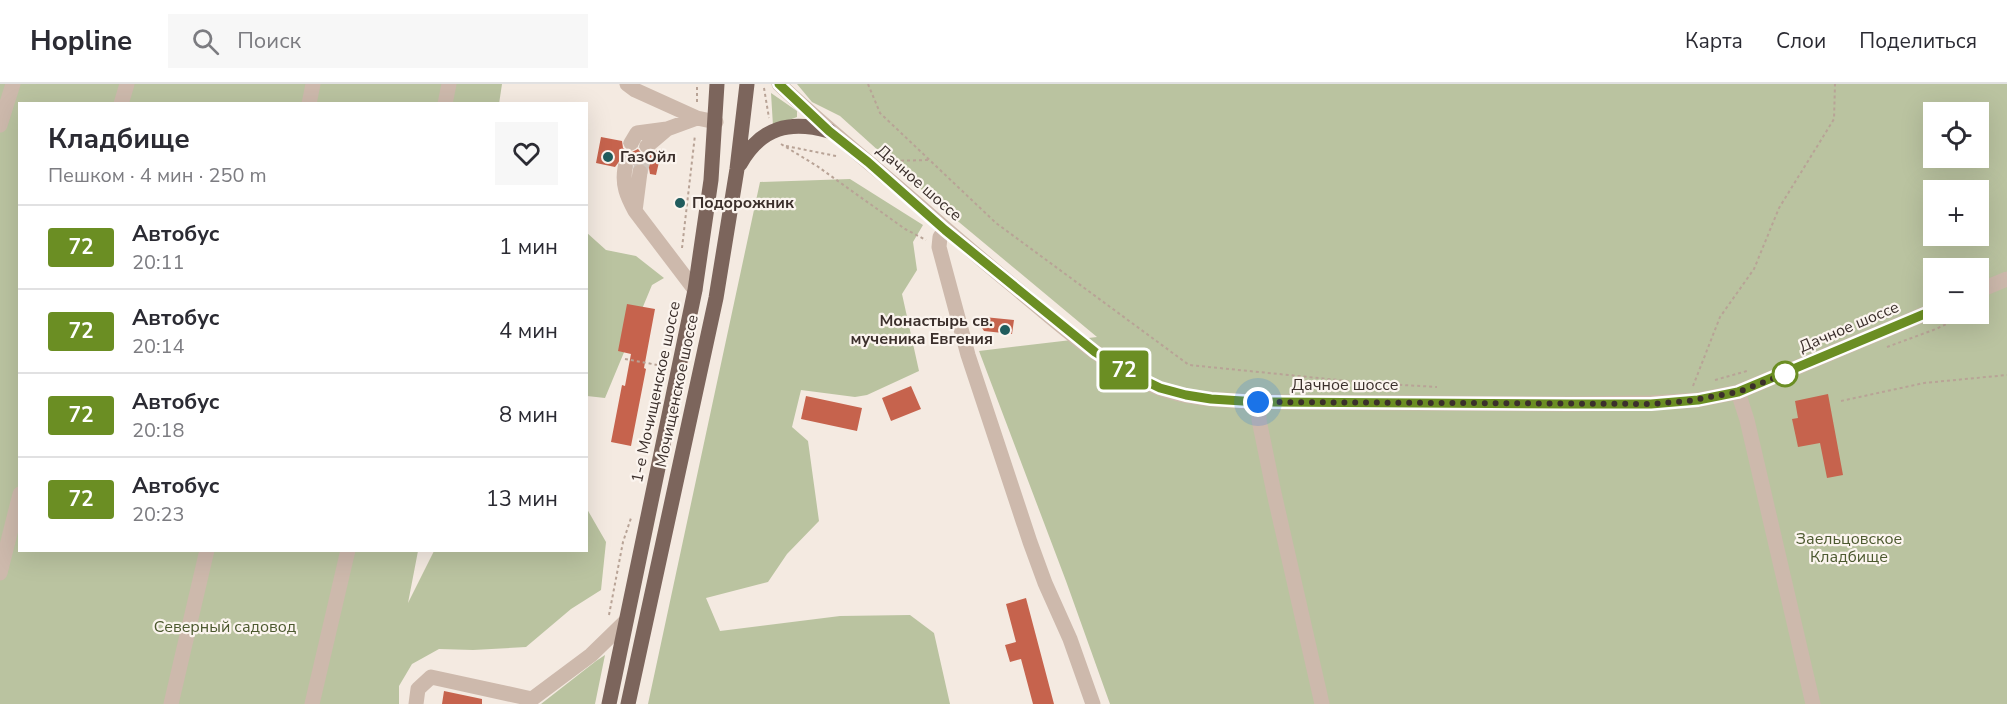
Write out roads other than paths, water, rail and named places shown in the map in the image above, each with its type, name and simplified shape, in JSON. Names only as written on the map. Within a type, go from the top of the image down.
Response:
[{"type":"main road","name":"1-е Мочищенское шоссе","points":[[609,704],[696,290],[711,180],[717,84]]},
{"type":"main road","name":"Мочищенское шоссе","points":[[628,704],[716,298],[737,169],[747,84]]},
{"type":"main road","points":[[737,169],[749,148],[772,132],[792,125],[810,126],[829,131]]},
{"type":"street","points":[[0,124],[13,84]]},
{"type":"street","points":[[122,102],[127,84]]},
{"type":"street","points":[[309,102],[313,84]]},
{"type":"street","points":[[445,102],[449,84]]},
{"type":"street","points":[[627,84],[635,90],[697,118],[716,122]]},
{"type":"street","name":"Дачное шоссе","points":[[779,84],[829,131],[945,230],[1095,352],[1127,372],[1160,388],[1186,395],[1258,402],[1651,404],[1688,401],[1738,392],[1923,315]]},
{"type":"street","points":[[631,143],[637,133],[667,129],[697,118]]},
{"type":"street","points":[[646,146],[667,129]]},
{"type":"street","points":[[625,168],[623,180],[625,192],[635,212],[696,290]]},
{"type":"street","points":[[635,212],[640,172]]},
{"type":"street","points":[[945,230],[940,237],[939,247],[968,355],[1030,542],[1070,639],[1093,704]]},
{"type":"street","points":[[1989,287],[2006,282]]},
{"type":"street","points":[[1738,392],[1747,420],[1813,704]]},
{"type":"street","points":[[1258,402],[1259,420],[1274,493],[1322,704]]},
{"type":"street","points":[[0,573],[18,502]]},
{"type":"street","points":[[171,704],[207,552]]},
{"type":"street","points":[[312,704],[348,552]]},
{"type":"street","points":[[416,704],[418,689],[432,677],[530,702],[591,655],[626,621]]},
{"type":"tunnel","points":[[625,168],[631,143]]},
{"type":"tunnel","points":[[640,172],[647,146]]},
{"type":"place","name":"ГазОйл","points":[[608,157]]},
{"type":"place","name":"Подорожник","points":[[680,203]]},
{"type":"place","name":"Монастырь св. мученика Евгения","points":[[1005,330]]},
{"type":"park label","name":"Заельцовское Кладбище","points":[[1849,548]]},
{"type":"park label","name":"Северный садовод","points":[[225,627]]}]
